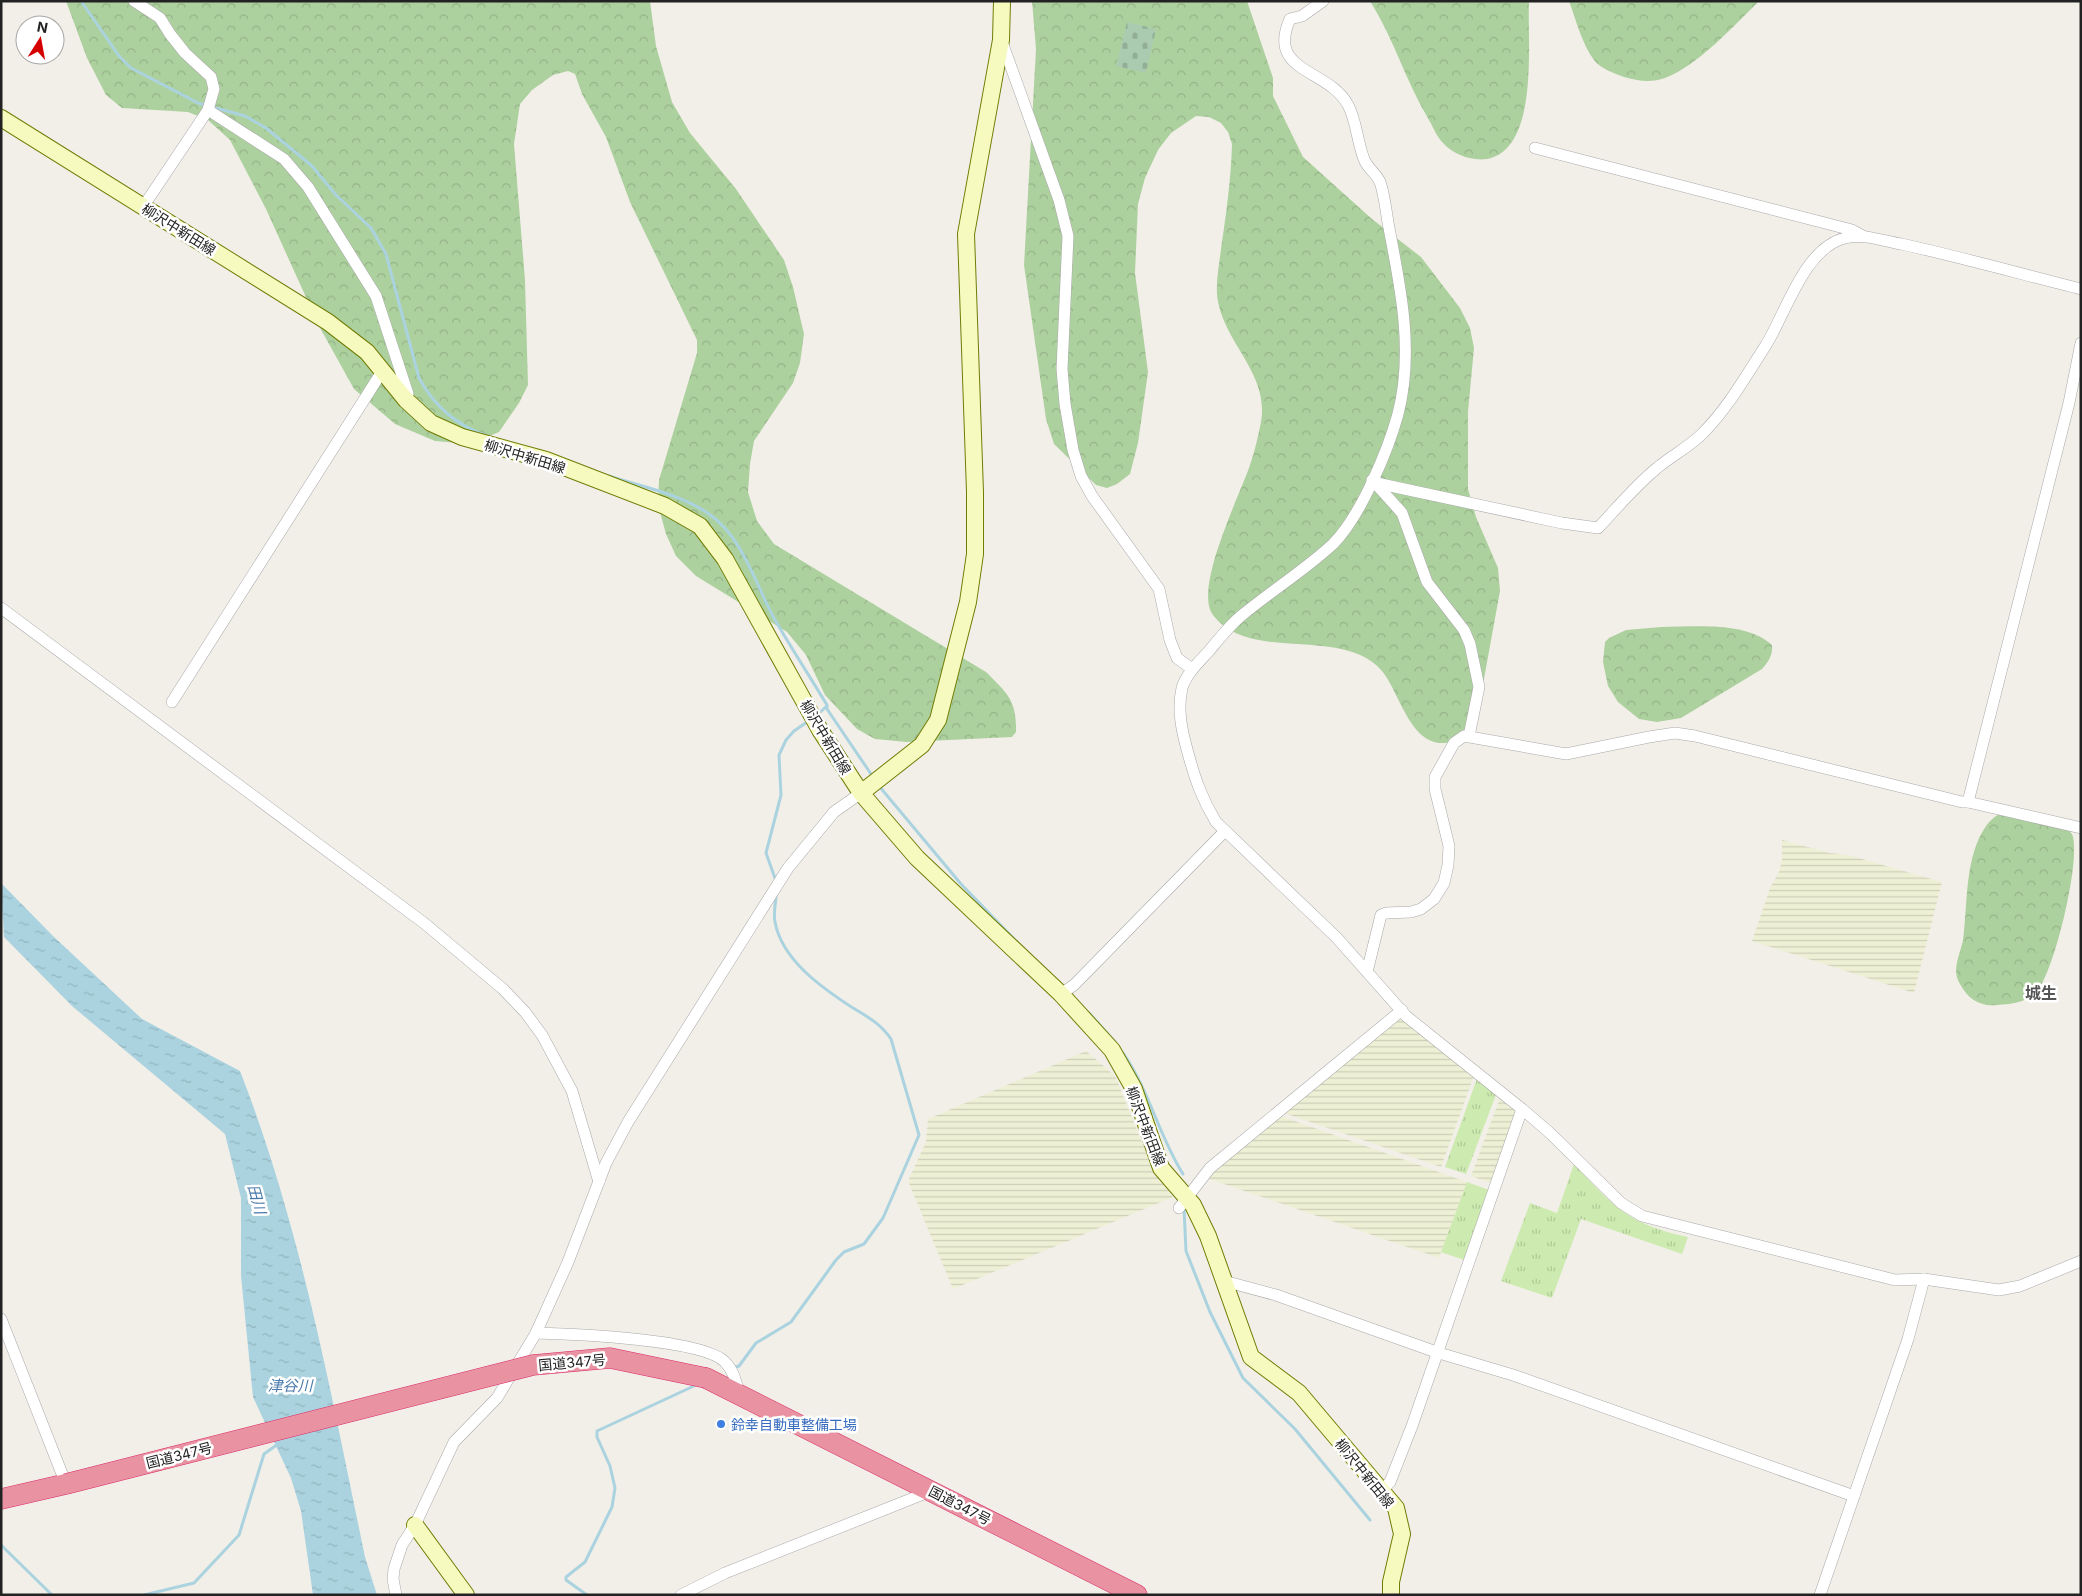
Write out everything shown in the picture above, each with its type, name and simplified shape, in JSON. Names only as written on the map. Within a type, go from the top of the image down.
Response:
[{"type":"highway","name":"国道347号","points":[[1,1498],[66,1484],[533,1365],[610,1358],[737,1385],[932,1490],[1137,1595]]},
{"type":"main road","points":[[865,789],[922,745],[938,720],[968,602],[975,554],[975,527],[966,234],[1001,40],[1002,1]]},
{"type":"main road","name":"柳沢中新田線","points":[[1,118],[328,322],[367,352],[406,400],[431,423],[462,437],[546,460],[665,506],[700,526],[725,559],[820,730],[916,858],[1061,994],[1112,1050],[1134,1089],[1161,1168],[1208,1236],[1251,1357],[1299,1394],[1396,1508],[1402,1534],[1391,1582],[1391,1595]]},
{"type":"main road","points":[[415,1525],[466,1595]]},
{"type":"street","points":[[134,1],[160,18],[184,53],[211,77],[214,88],[208,110],[143,207]]},
{"type":"street","points":[[1323,1],[1302,16],[1290,19],[1283,39],[1284,49],[1287,56],[1297,66],[1338,90],[1352,114],[1364,160],[1380,181],[1398,273],[1405,336],[1406,359],[1401,400],[1387,446],[1354,517],[1333,544],[1238,618],[1192,669],[1183,685],[1180,702],[1182,733],[1197,788],[1216,822],[1324,925],[1402,1010],[1550,1133],[1621,1203],[1642,1216],[1895,1280],[1924,1280],[1999,1290],[2020,1286],[2081,1261]]},
{"type":"street","points":[[1001,40],[1059,200],[1068,236],[1062,369],[1065,404],[1073,450],[1081,476],[1092,496],[1159,589],[1170,640],[1178,658],[1192,669]]},
{"type":"street","points":[[208,110],[284,159],[308,187],[376,296],[408,394],[406,400]]},
{"type":"street","points":[[1535,148],[1843,228],[1864,237],[1932,251],[2081,289]]},
{"type":"street","points":[[1372,480],[1552,521],[1598,528],[1644,480],[1701,435],[1732,399],[1766,344],[1804,272],[1818,254],[1831,244],[1845,238],[1864,237]]},
{"type":"street","points":[[1968,802],[2069,403],[2081,343]]},
{"type":"street","points":[[172,702],[383,370]]},
{"type":"street","points":[[1372,480],[1382,487],[1402,513],[1426,582],[1464,630],[1470,644],[1479,687],[1469,736]]},
{"type":"street","points":[[1,608],[424,923],[503,989],[526,1012],[542,1035],[572,1091],[599,1182]]},
{"type":"street","points":[[1367,972],[1381,915],[1421,909],[1434,900],[1444,883],[1449,846],[1435,789],[1435,777],[1454,742],[1459,738],[1469,736],[1566,754],[1649,736],[1675,733],[1696,736],[1962,802],[2081,828]]},
{"type":"street","points":[[396,1595],[393,1579],[396,1558],[415,1525],[454,1442],[497,1398],[536,1333],[568,1262],[606,1163],[628,1122],[788,868],[834,812],[865,789]]},
{"type":"street","points":[[1061,994],[1074,984],[1225,831]]},
{"type":"street","points":[[1184,1203],[1210,1168],[1402,1010]]},
{"type":"street","points":[[1381,1492],[1390,1482],[1439,1353],[1522,1110]]},
{"type":"street","points":[[1820,1595],[1908,1339],[1924,1280]]},
{"type":"street","points":[[1224,1281],[1276,1295],[1439,1353],[1513,1375],[1854,1496]]},
{"type":"street","points":[[1,1320],[66,1484]]},
{"type":"street","points":[[536,1333],[608,1336],[668,1344],[712,1355],[725,1361],[737,1385]]},
{"type":"street","points":[[681,1595],[725,1573],[932,1490]]},
{"type":"green space","points":[[66,1],[650,1],[656,46],[672,102],[690,133],[736,189],[784,260],[793,287],[804,334],[800,363],[793,383],[754,441],[748,492],[757,521],[774,544],[986,672],[1005,692],[1012,704],[1015,712],[1016,732],[1012,737],[907,742],[875,739],[857,729],[825,695],[806,655],[787,632],[696,576],[676,556],[666,534],[658,505],[659,480],[697,353],[697,340],[630,202],[606,137],[582,94],[575,74],[568,71],[553,75],[532,90],[520,104],[514,144],[525,280],[528,385],[519,403],[499,432],[471,444],[435,441],[395,424],[354,389],[319,326],[266,209],[230,140],[208,120],[188,112],[122,108],[106,95],[87,58]]},
{"type":"green space","points":[[1032,1],[1247,1],[1273,78],[1273,96],[1303,157],[1372,219],[1421,257],[1460,308],[1470,328],[1474,348],[1468,412],[1468,489],[1476,517],[1498,568],[1500,591],[1475,728],[1459,739],[1440,743],[1428,739],[1418,731],[1409,720],[1382,671],[1365,657],[1344,650],[1321,646],[1272,642],[1250,638],[1229,630],[1213,615],[1208,602],[1213,564],[1252,460],[1261,422],[1262,405],[1254,376],[1224,321],[1219,306],[1217,278],[1231,171],[1232,144],[1228,132],[1221,123],[1209,117],[1196,116],[1171,133],[1158,150],[1145,178],[1138,204],[1135,273],[1148,372],[1138,443],[1130,474],[1117,484],[1107,488],[1096,485],[1054,444],[1046,419],[1024,265],[1036,49]]},
{"type":"green space","points":[[1370,1],[1529,1],[1529,66],[1523,115],[1516,136],[1504,151],[1487,159],[1475,159],[1458,154],[1443,143],[1413,91],[1386,30]]},
{"type":"green space","points":[[1569,1],[1759,1],[1715,44],[1689,65],[1665,78],[1650,81],[1624,77],[1600,66],[1590,54]]},
{"type":"green space","points":[[1127,22],[1156,29],[1146,73],[1116,66]]},
{"type":"green space","points":[[1704,626],[1748,632],[1761,637],[1772,645],[1772,652],[1762,669],[1681,718],[1657,722],[1639,719],[1618,702],[1608,686],[1603,662],[1605,642],[1626,630]]},
{"type":"green space","points":[[2014,808],[2037,813],[2053,820],[2061,824],[2072,834],[2074,846],[2070,887],[2052,960],[2038,990],[2029,998],[2019,1002],[2003,1005],[1985,1005],[1975,1001],[1967,994],[1957,979],[1956,973],[1963,940],[1970,867],[1979,839],[1986,826],[1999,814]]},
{"type":"green space","points":[[1782,840],[1830,853],[1848,855],[1942,882],[1914,993],[1752,941],[1770,888],[1779,872],[1782,859]]},
{"type":"green space","points":[[1401,1014],[1475,1073],[1441,1167],[1284,1113]]},
{"type":"green space","points":[[1086,1051],[1115,1076],[1153,1169],[1173,1197],[953,1289],[908,1181],[926,1142],[928,1119]]},
{"type":"green space","points":[[1478,1076],[1497,1092],[1466,1174],[1445,1167]]},
{"type":"green space","points":[[1501,1095],[1522,1112],[1496,1185],[1471,1176]]},
{"type":"green space","points":[[1278,1115],[1467,1182],[1439,1258],[1207,1178]]},
{"type":"green space","points":[[1574,1164],[1612,1203],[1636,1220],[1688,1237],[1682,1254],[1581,1219],[1552,1298],[1501,1281],[1530,1203],[1557,1213]]},
{"type":"green space","points":[[1467,1182],[1492,1191],[1467,1261],[1441,1252]]},
{"type":"water","name":"津谷川","points":[[1,883],[53,936],[142,1019],[240,1071],[280,1190],[313,1311],[365,1557],[377,1595],[313,1595],[301,1511],[291,1478],[253,1397],[241,1276],[241,1198],[225,1134],[72,1006],[4,937]]},
{"type":"waterway","points":[[81,1],[119,56],[131,68],[198,103],[245,116],[266,128],[312,166],[336,195],[371,228],[386,254],[419,378],[439,406],[447,413],[465,426],[487,436]]},
{"type":"waterway","points":[[609,476],[686,501],[709,514],[731,535],[748,563],[775,620],[827,705],[827,709],[873,777]]},
{"type":"waterway","points":[[817,715],[827,706]]},
{"type":"waterway","points":[[776,881],[766,853],[781,795],[779,755],[786,740],[794,731],[810,720]]},
{"type":"waterway","points":[[879,786],[961,884],[1017,942]]},
{"type":"waterway","points":[[733,1368],[739,1366],[756,1343],[791,1322],[836,1260],[844,1252],[864,1244],[883,1218],[919,1135],[891,1039],[879,1025],[817,982],[795,961],[779,936],[774,912],[776,895]]},
{"type":"waterway","points":[[1089,1013],[1115,1042]]},
{"type":"waterway","points":[[1123,1053],[1140,1082],[1167,1144],[1183,1174]]},
{"type":"waterway","points":[[1184,1208],[1186,1251],[1210,1312],[1243,1378],[1295,1429],[1370,1520]]},
{"type":"waterway","points":[[587,1595],[566,1580],[566,1577],[585,1562],[612,1507],[615,1488],[610,1466],[597,1437],[597,1431],[696,1385]]},
{"type":"waterway","points":[[144,1595],[194,1583],[239,1535],[264,1454],[278,1444]]},
{"type":"waterway","points":[[1,1545],[52,1595]]},
{"type":"place","name":"鈴幸自動車整備工場","points":[[721,1424]]},
{"type":"district","name":"城生","points":[[2041,993]]},
{"type":"water label","name":"田川","points":[[257,1199]]}]
